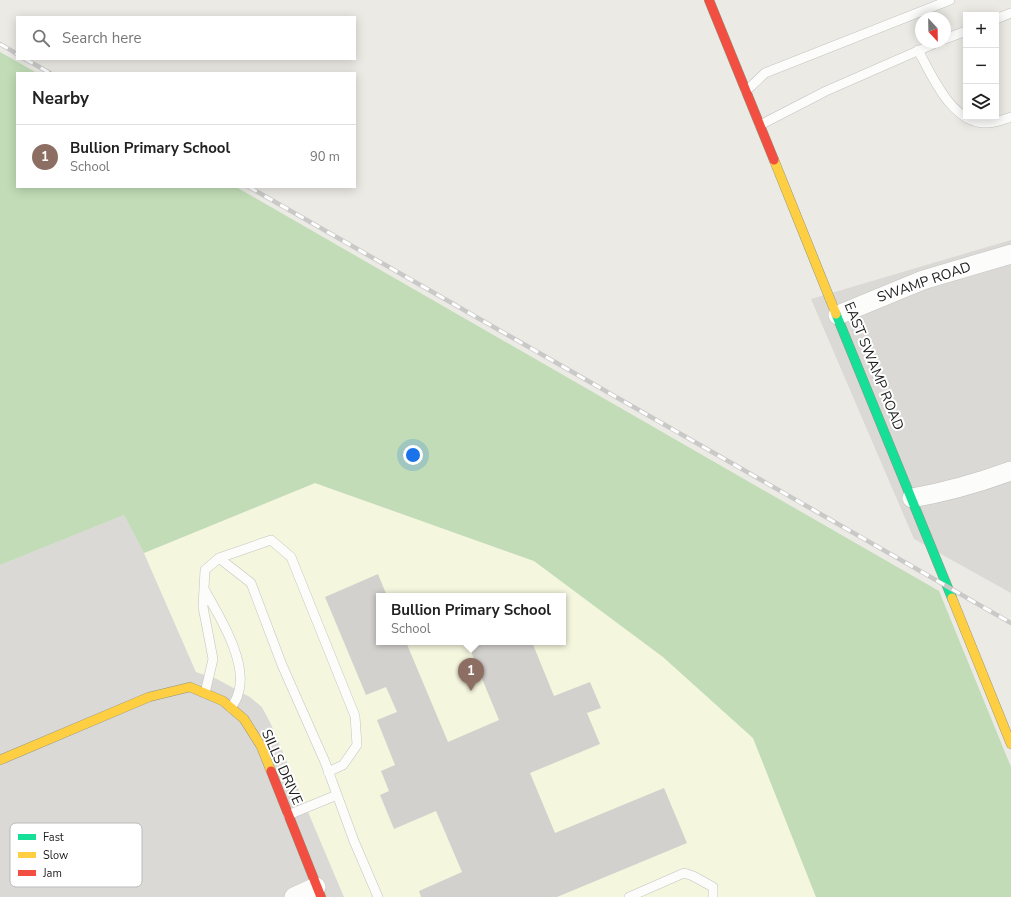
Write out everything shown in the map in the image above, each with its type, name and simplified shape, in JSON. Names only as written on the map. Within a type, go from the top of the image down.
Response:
[{"type":"street","name":"EAST SWAMP ROAD","points":[[709,0],[1011,744]]},
{"type":"street","name":"SWAMP ROAD","points":[[838,315],[923,280],[1011,254]]},
{"type":"street","points":[[912,498],[942,493],[976,484],[1011,471]]},
{"type":"street","name":"SILLS DRIVE","points":[[0,760],[149,697],[190,687],[224,700],[244,719],[261,746],[318,892]]},
{"type":"street","points":[[294,897],[318,892]]},
{"type":"lane","points":[[746,91],[765,73],[934,3],[950,0]]},
{"type":"lane","points":[[999,18],[1011,13]]},
{"type":"lane","points":[[951,37],[963,32]]},
{"type":"lane","points":[[760,125],[826,91],[923,48]]},
{"type":"lane","points":[[918,50],[946,99],[967,119],[987,123],[1011,117]]},
{"type":"lane","points":[[205,693],[213,659],[203,607],[205,570],[219,558],[271,540],[292,557],[355,716],[357,745],[343,765],[328,772]]},
{"type":"lane","points":[[219,558],[251,583],[282,665],[328,772],[354,841],[378,897]]},
{"type":"lane","points":[[204,589],[223,625],[240,667],[239,693],[231,708]]},
{"type":"lane","points":[[288,815],[337,795]]},
{"type":"lane","points":[[629,897],[684,873],[693,876],[713,887],[713,897]]},
{"type":"shaded area","points":[[1011,240],[1011,593],[914,539],[811,299]]},
{"type":"shaded area","points":[[315,483],[534,561],[663,657],[753,738],[816,897],[344,897],[271,724],[262,707],[250,697],[217,679],[196,672],[144,553]]},
{"type":"shaded area","points":[[124,515],[144,553],[196,672],[217,679],[250,697],[262,707],[271,724],[344,897],[0,897],[0,565]]},
{"type":"green space","points":[[0,52],[35,72],[16,72],[16,188],[238,188],[939,591],[1011,767],[1011,897],[816,897],[753,738],[663,657],[534,561],[315,483],[144,553],[124,515],[0,565]]},
{"type":"building","points":[[378,574],[386,593],[376,593],[376,645],[407,645],[448,742],[499,720],[468,645],[533,645],[554,696],[590,682],[601,708],[587,713],[600,744],[530,773],[555,833],[664,788],[687,843],[557,897],[421,897],[419,891],[462,872],[436,811],[394,829],[380,795],[389,791],[381,771],[395,765],[377,720],[397,712],[386,687],[366,695],[325,597]]},
{"type":"railway","points":[[0,44],[16,53]]},
{"type":"railway","points":[[27,60],[48,72]]},
{"type":"railway","points":[[251,188],[1011,623]]},
{"type":"traffic: fast","points":[[836,314],[952,598]]},
{"type":"traffic: slow","points":[[774,160],[836,314]]},
{"type":"traffic: slow","points":[[952,598],[1011,744]]},
{"type":"traffic: slow","points":[[0,760],[149,697],[190,687],[223,701],[244,719],[261,746],[271,771]]},
{"type":"traffic: jam","points":[[709,0],[774,160]]},
{"type":"traffic: jam","points":[[271,771],[321,897]]},
{"type":"place","name":"Bullion Primary School","points":[[471,691]]}]
